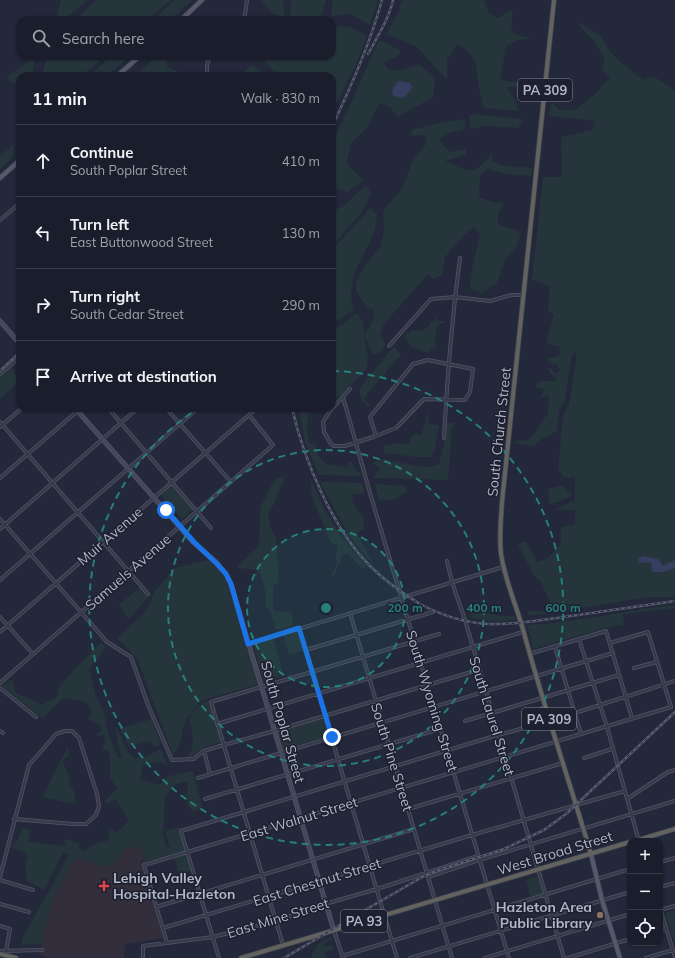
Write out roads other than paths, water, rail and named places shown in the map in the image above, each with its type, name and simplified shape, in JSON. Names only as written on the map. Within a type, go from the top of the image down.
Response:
[{"type":"highway","name":"South Church Street","points":[[554,0],[500,538],[504,567],[524,632],[535,676],[557,741],[591,854]]},
{"type":"highway","points":[[647,838],[675,829]]},
{"type":"highway","name":"West Broad Street","points":[[487,885],[627,843]]},
{"type":"highway","name":"PA 93","points":[[241,958],[487,885]]},
{"type":"highway","points":[[0,954],[16,958]]},
{"type":"main road","points":[[184,16],[202,0]]},
{"type":"main road","points":[[122,72],[135,60]]},
{"type":"main road","points":[[0,178],[16,164]]},
{"type":"main road","points":[[0,321],[16,339]]},
{"type":"main road","name":"South Poplar Street","points":[[80,412],[194,542],[226,574],[231,584],[334,930]]},
{"type":"main road","name":"PA 309","points":[[591,854],[602,900],[620,958]]},
{"type":"street","points":[[244,16],[247,0]]},
{"type":"street","points":[[207,72],[209,60]]},
{"type":"street","points":[[0,220],[16,206]]},
{"type":"street","points":[[444,438],[445,400],[460,258]]},
{"type":"street","points":[[388,346],[431,299],[455,297],[490,301],[510,295],[524,295]]},
{"type":"street","points":[[0,374],[16,360]]},
{"type":"street","points":[[329,412],[325,416],[323,422],[324,432],[331,444],[334,446],[346,446],[376,436],[396,428],[424,399],[465,400],[470,392],[473,369],[428,360],[412,364],[370,417],[376,436]]},
{"type":"street","points":[[336,404],[350,389]]},
{"type":"street","name":"South Wyoming Street","points":[[343,397],[401,598],[509,958]]},
{"type":"street","points":[[1,426],[17,412]]},
{"type":"street","points":[[0,478],[28,455],[75,412]]},
{"type":"street","points":[[111,412],[211,528]]},
{"type":"street","points":[[0,528],[133,412]]},
{"type":"street","points":[[170,412],[231,482]]},
{"type":"street","points":[[0,580],[194,412]]},
{"type":"street","name":"Muir Avenue","points":[[0,632],[252,412]]},
{"type":"street","name":"Samuels Avenue","points":[[0,683],[274,445],[249,415]]},
{"type":"street","points":[[0,422],[1,426],[78,512],[148,594]]},
{"type":"street","points":[[0,519],[107,642],[131,657],[148,705],[172,760],[194,759],[204,751],[478,670]]},
{"type":"street","name":"South Laurel Street","points":[[448,561],[452,582],[465,620],[478,670],[564,958]]},
{"type":"street","points":[[248,644],[504,567]]},
{"type":"street","points":[[306,650],[433,612]]},
{"type":"street","name":"South Pine Street","points":[[350,613],[452,958]]},
{"type":"street","points":[[0,617],[33,654]]},
{"type":"street","points":[[299,628],[397,958]]},
{"type":"street","points":[[529,654],[606,631],[632,718]]},
{"type":"street","points":[[218,724],[524,632]]},
{"type":"street","points":[[610,643],[648,632],[664,685]]},
{"type":"street","points":[[284,946],[211,702],[439,634]]},
{"type":"street","points":[[579,639],[607,727],[637,838]]},
{"type":"street","points":[[555,647],[581,734]]},
{"type":"street","points":[[198,778],[613,653]]},
{"type":"street","points":[[634,668],[657,662]]},
{"type":"street","points":[[465,721],[620,675]]},
{"type":"street","points":[[219,958],[181,831],[498,735],[550,721],[675,681]]},
{"type":"street","name":"East Walnut Street","points":[[156,907],[144,865],[671,707],[664,685]]},
{"type":"street","points":[[0,688],[36,717]]},
{"type":"street","points":[[205,800],[440,728]]},
{"type":"street","points":[[0,877],[14,819],[29,765],[56,734],[65,730],[72,731],[79,738],[97,794],[99,806],[96,815],[86,824],[14,819]]},
{"type":"street","points":[[0,731],[4,733]]},
{"type":"street","points":[[584,758],[612,749]]},
{"type":"street","points":[[204,751],[210,774]]},
{"type":"street","points":[[408,809],[563,762]]},
{"type":"street","points":[[627,799],[668,772],[675,770]]},
{"type":"street","name":"East Chestnut Street","points":[[163,928],[472,835],[625,791]]},
{"type":"street","points":[[428,877],[530,844],[675,801]]},
{"type":"street","points":[[167,942],[156,907],[414,830]]},
{"type":"street","name":"East Mine Street","points":[[143,958],[143,946],[213,937],[276,921],[478,856]]},
{"type":"street","points":[[663,861],[675,858]]},
{"type":"street","points":[[334,930],[343,957],[627,870]]},
{"type":"street","points":[[0,880],[33,890]]},
{"type":"street","points":[[663,886],[675,883]]},
{"type":"street","points":[[410,958],[627,893]]},
{"type":"street","points":[[0,904],[29,912]]},
{"type":"street","points":[[663,908],[675,906]]},
{"type":"street","points":[[660,910],[675,957]]},
{"type":"street","points":[[485,958],[627,915]]},
{"type":"street","points":[[0,926],[10,929],[6,950]]},
{"type":"street","points":[[568,958],[627,940]]},
{"type":"street","points":[[0,951],[42,950]]},
{"type":"street","points":[[646,958],[673,950]]},
{"type":"water","points":[[398,81],[410,83],[412,87],[406,96],[402,98],[392,95],[393,89]]},
{"type":"water","points":[[643,556],[658,559],[663,566],[675,560],[675,568],[661,572],[652,571],[651,562],[638,563],[639,558]]},
{"type":"railway","points":[[336,118],[366,49],[382,0]]},
{"type":"railway","points":[[368,54],[386,21],[393,0]]},
{"type":"railway","points":[[0,371],[16,356]]},
{"type":"railway","points":[[293,412],[312,471],[321,492],[343,533],[370,566],[407,596],[436,612],[463,620],[498,624],[536,621],[675,601]]},
{"type":"railway","points":[[284,958],[424,876],[504,849],[544,830],[566,814],[675,712]]},
{"type":"place","name":"Lehigh Valley Hospital-Hazleton","points":[[104,886]]},
{"type":"place","name":"Hazleton Area Public Library","points":[[600,915]]}]
